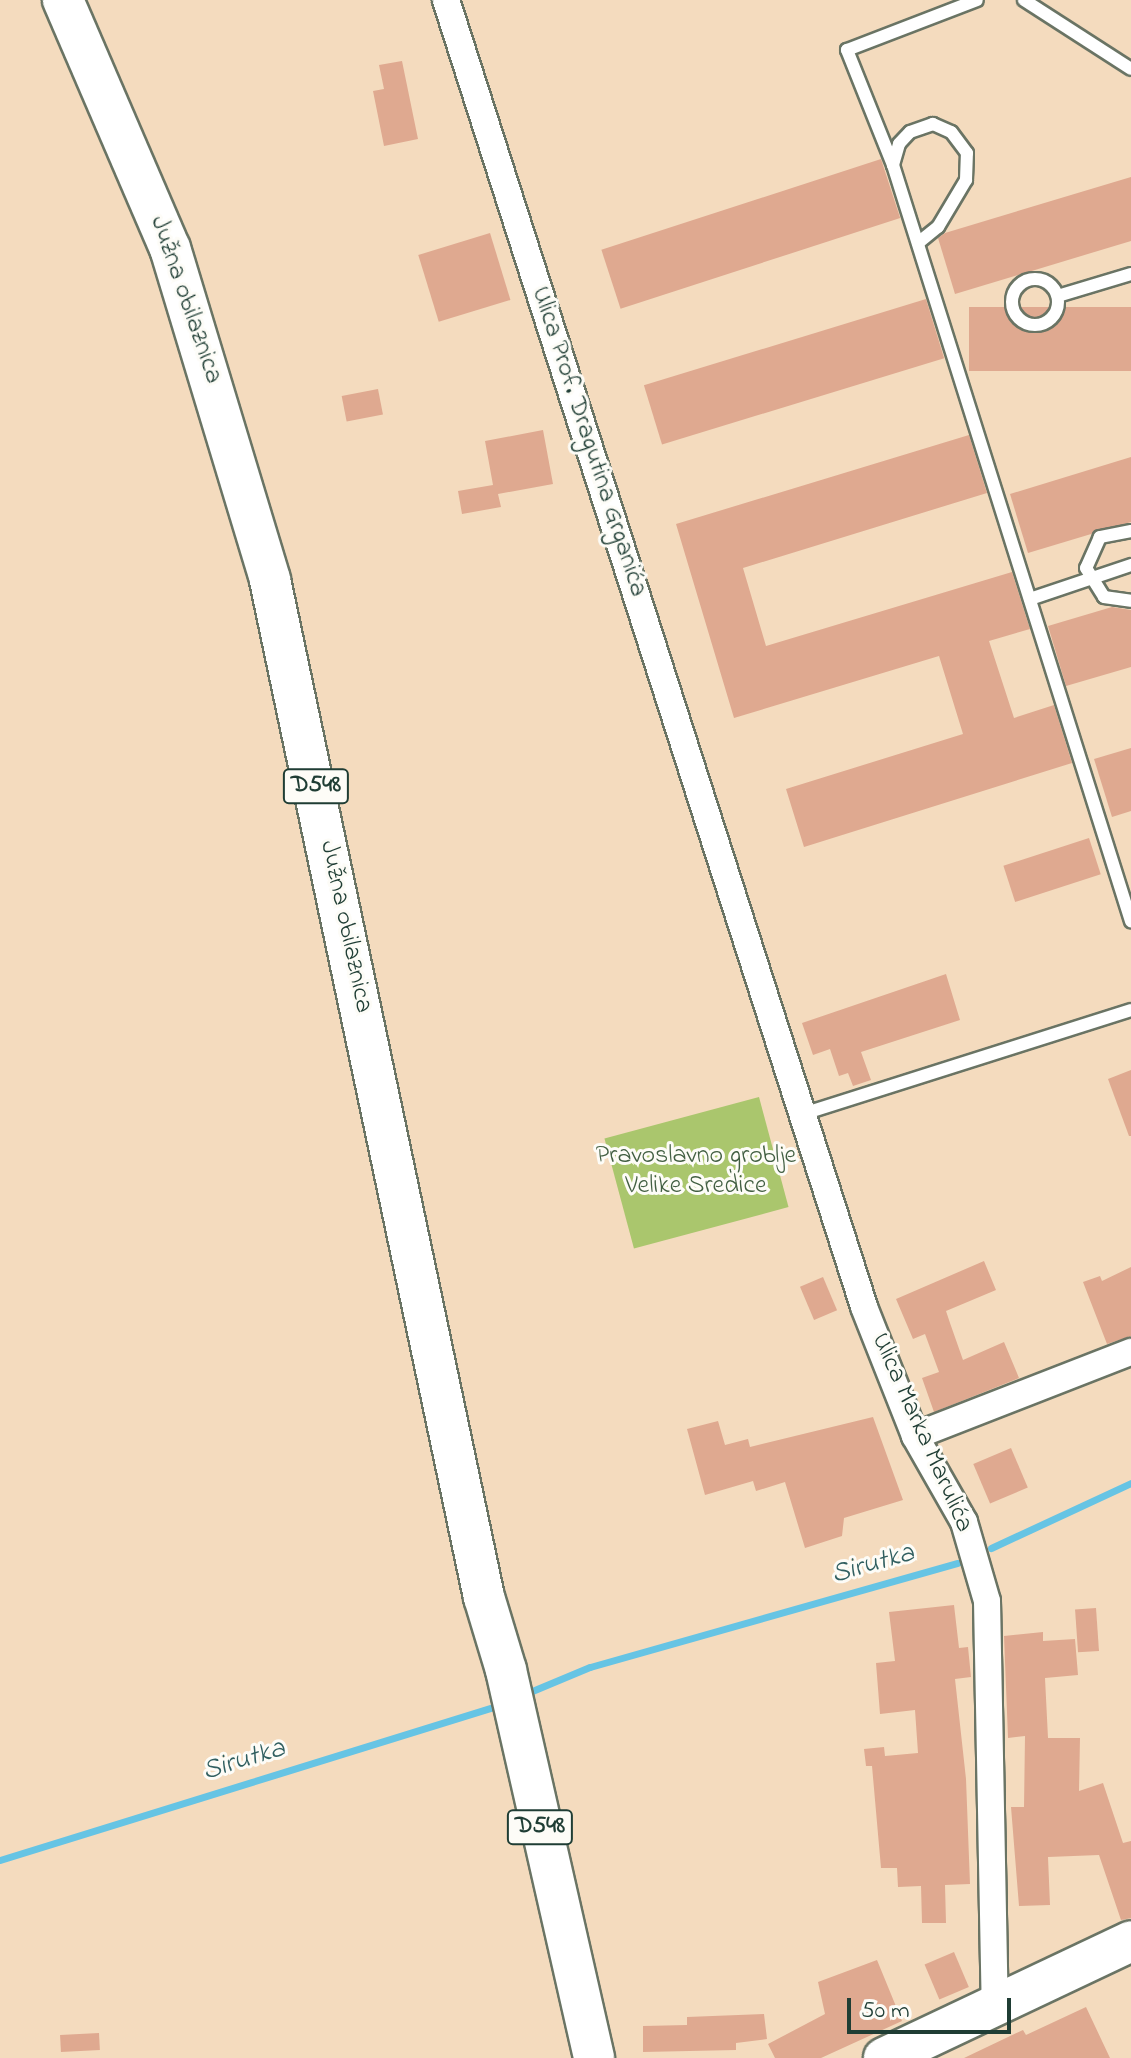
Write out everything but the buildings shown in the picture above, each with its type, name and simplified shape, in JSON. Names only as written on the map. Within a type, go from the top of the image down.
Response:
[{"type":"main road","name":"Južna obilaznica","points":[[63,0],[170,248],[270,580],[484,1597],[506,1670],[594,2058]]},
{"type":"main road","name":"Južna obilaznica","points":[[484,1597],[485,1671],[566,2058]]},
{"type":"main road","points":[[884,2058],[995,2001],[1131,1941]]},
{"type":"street","name":"Ulica Prof. Dragutina Grganića","points":[[446,0],[729,885]]},
{"type":"street","name":"Ulica Marka Marulića","points":[[729,885],[864,1307],[915,1436],[964,1522],[987,1601],[995,2001]]},
{"type":"street","points":[[915,1436],[1131,1352]]},
{"type":"lane","points":[[977,0],[847,50],[893,165],[1131,921]]},
{"type":"lane","points":[[1024,0],[1131,69]]},
{"type":"lane","points":[[893,165],[899,144],[910,132],[933,124],[951,132],[967,153],[966,180],[938,227],[918,243]]},
{"type":"lane","points":[[1061,295],[1131,274]]},
{"type":"lane","points":[[1131,531],[1111,532],[1092,546],[1089,579],[1104,597],[1131,601]]},
{"type":"lane","points":[[1030,599],[1131,565]]},
{"type":"lane","points":[[803,1114],[1131,1010]]},
{"type":"green space","name":"Pravoslavno groblje Velike Sredice","points":[[759,1097],[789,1207],[634,1249],[604,1138]]},
{"type":"waterway","name":"Sirutka","points":[[991,1548],[1131,1483]]},
{"type":"waterway","name":"Sirutka","points":[[525,1694],[590,1667],[958,1563]]},
{"type":"waterway","name":"Sirutka","points":[[0,1860],[500,1705]]}]
